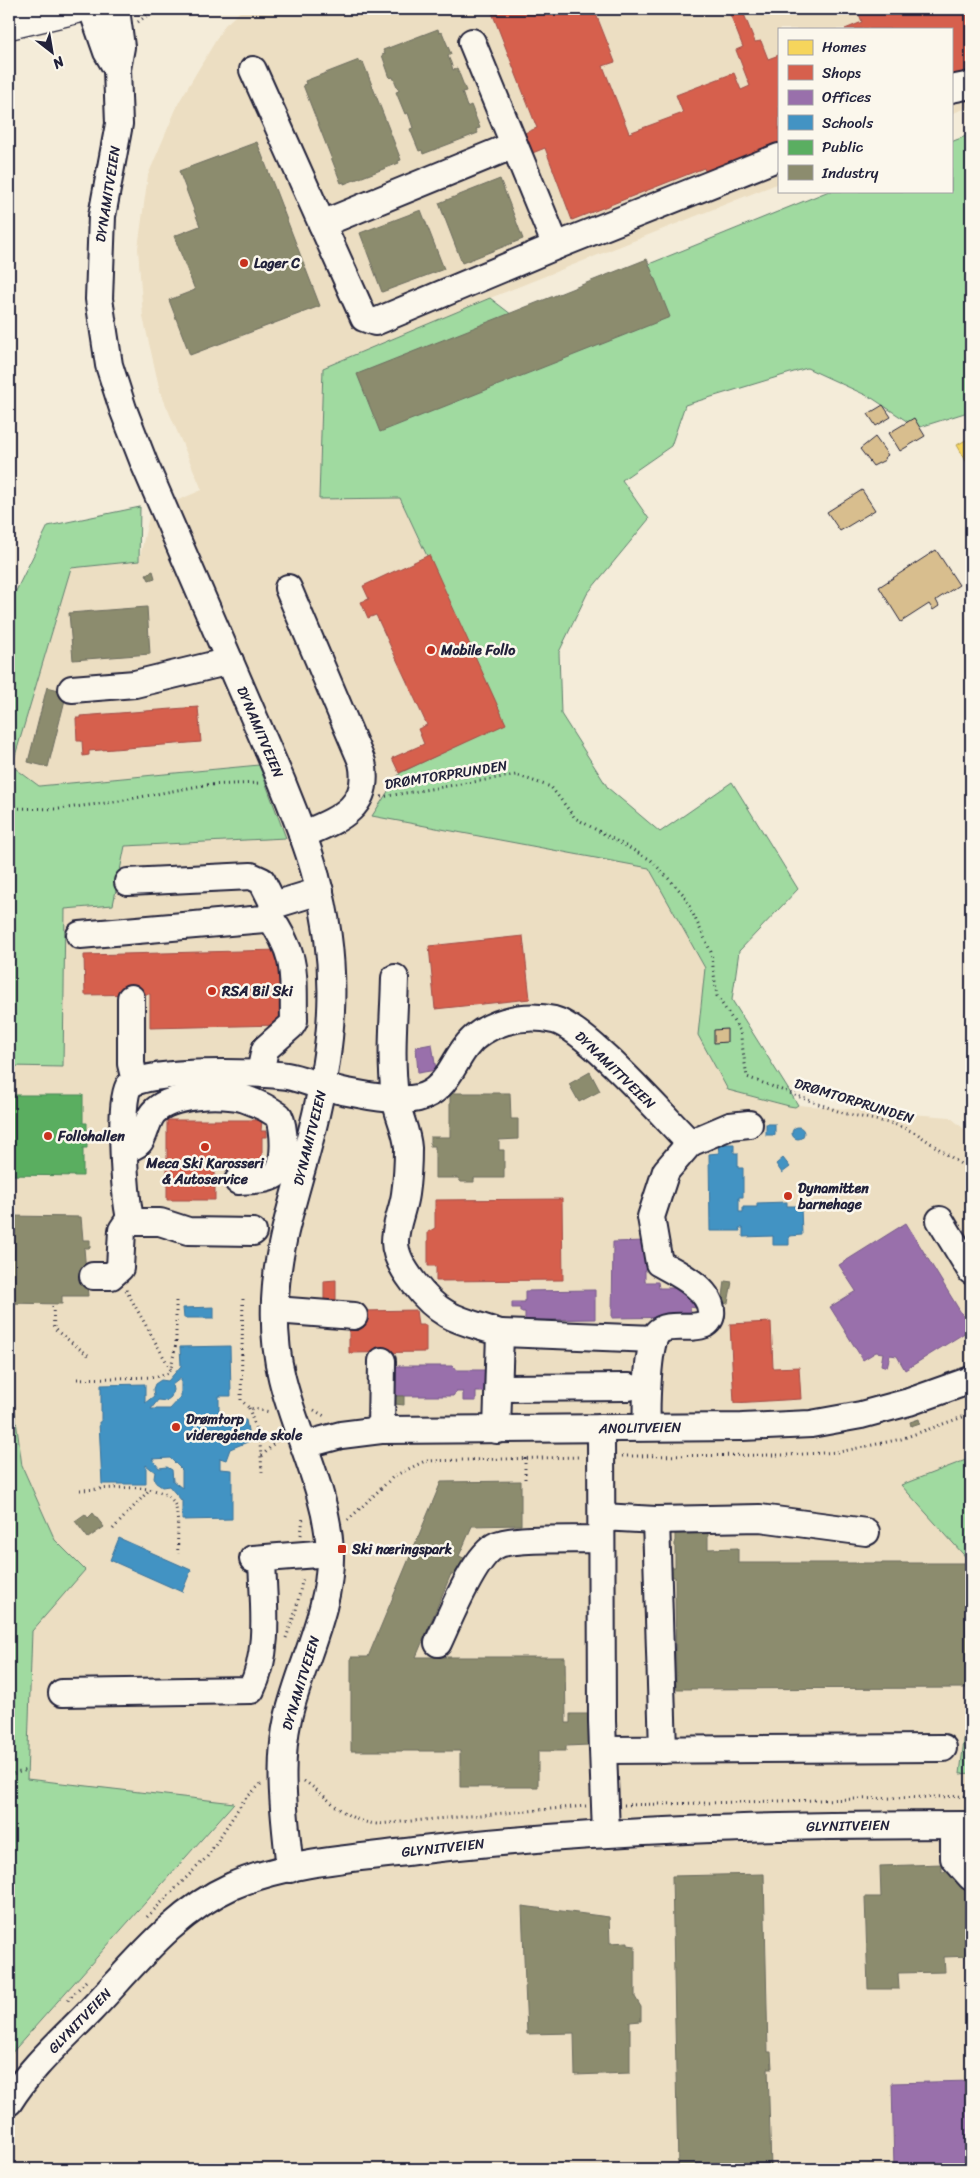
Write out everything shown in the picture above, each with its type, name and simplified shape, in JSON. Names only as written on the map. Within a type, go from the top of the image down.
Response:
[{"type":"main road","points":[[9,25],[77,9]]},
{"type":"street","name":"DYNAMITVEIEN","points":[[92,9],[107,52],[117,69]]},
{"type":"street","name":"DYNAMITVEIEN","points":[[116,9],[121,47],[117,69],[119,124],[100,234],[99,292],[105,345],[116,388],[132,434],[282,782],[320,891],[329,936],[332,982],[330,1037],[323,1087],[280,1255],[275,1310],[283,1410],[304,1445],[334,1534],[323,1609],[295,1695],[284,1740],[282,1779],[290,1869]]},
{"type":"street","points":[[472,42],[556,246]]},
{"type":"street","points":[[253,70],[364,318],[375,322],[556,246],[778,156]]},
{"type":"street","points":[[952,89],[971,85]]},
{"type":"street","points":[[322,224],[514,145]]},
{"type":"street","points":[[288,588],[362,762],[364,783],[358,800],[341,817],[302,835]]},
{"type":"street","points":[[72,689],[135,684],[230,661]]},
{"type":"street","points":[[128,882],[251,876],[262,880],[272,910],[290,952],[293,965],[294,1020],[291,1026],[265,1049],[260,1073]]},
{"type":"street","points":[[80,935],[258,919],[272,910],[320,891]]},
{"type":"street","points":[[395,978],[392,1076],[395,1100],[405,1131],[408,1148],[405,1194],[397,1223],[395,1242],[399,1264],[438,1308],[447,1314],[500,1334],[654,1339]]},
{"type":"street","points":[[131,998],[132,1064],[136,1081]]},
{"type":"street","name":"DYNAMITTVEIEN","points":[[229,1085],[260,1073],[288,1076],[323,1087],[395,1100],[421,1097],[440,1085],[464,1049],[485,1029],[521,1018],[554,1020],[566,1025],[595,1048],[690,1143]]},
{"type":"street","points":[[105,1274],[121,1263],[122,1230],[130,1218],[123,1119],[125,1093],[129,1085],[136,1081],[162,1075],[229,1085],[244,1098],[267,1108],[279,1116],[285,1136],[277,1174],[272,1177],[238,1181]]},
{"type":"street","points":[[124,1148],[137,1146],[142,1140],[154,1113],[166,1103],[229,1085]]},
{"type":"street","points":[[647,1427],[650,1355],[654,1339],[663,1328],[701,1326],[709,1321],[711,1316],[708,1299],[700,1290],[660,1264],[651,1217],[666,1172],[690,1143],[730,1126],[749,1124]]},
{"type":"street","points":[[130,1218],[135,1222],[160,1222],[188,1231],[253,1232]]},
{"type":"street","points":[[940,1220],[971,1271]]},
{"type":"street","points":[[275,1310],[354,1316]]},
{"type":"street","points":[[497,1430],[500,1334]]},
{"type":"street","points":[[381,1430],[382,1361]]},
{"type":"street","name":"ANOLITVEIEN","points":[[304,1445],[341,1435],[381,1430],[784,1426],[838,1421],[910,1402],[971,1380]]},
{"type":"street","points":[[499,1388],[629,1387]]},
{"type":"street","points":[[601,1428],[606,1834]]},
{"type":"street","points":[[438,1643],[465,1584],[486,1553],[497,1545],[534,1541],[656,1520],[760,1518],[866,1532]]},
{"type":"street","points":[[656,1520],[663,1750]]},
{"type":"street","points":[[62,1693],[251,1690],[259,1674],[263,1654],[258,1559],[302,1556],[334,1534]]},
{"type":"street","points":[[604,1750],[943,1748]]},
{"type":"street","name":"GLYNITVEIEN","points":[[9,2102],[23,2082],[164,1933],[191,1910],[232,1886],[262,1875],[290,1869],[451,1847],[606,1834],[818,1827],[963,1830]]},
{"type":"street","points":[[963,1830],[954,1858],[971,1877]]},
{"type":"path","points":[[154,14],[174,9]]},
{"type":"path","name":"DRØMTORPRUNDEN","points":[[358,800],[434,790],[516,775],[551,787],[575,818],[651,860],[684,895],[711,952],[717,996],[740,1031],[747,1077],[843,1113],[894,1124],[916,1133],[971,1171]]},
{"type":"path","points":[[9,808],[59,809],[114,802],[204,785],[282,782]]},
{"type":"path","points":[[105,1274],[171,1371]]},
{"type":"path","points":[[171,1371],[176,1343],[176,1298]]},
{"type":"path","points":[[243,1299],[240,1394],[243,1404],[248,1408],[255,1422],[262,1456],[262,1472]]},
{"type":"path","points":[[53,1306],[54,1329],[88,1355]]},
{"type":"path","points":[[77,1379],[154,1377],[171,1371]]},
{"type":"path","points":[[248,1408],[283,1410]]},
{"type":"path","points":[[334,1534],[394,1476],[417,1464],[442,1459],[787,1455],[839,1452],[901,1439],[971,1414]]},
{"type":"path","points":[[262,1456],[274,1442]]},
{"type":"path","points":[[525,1458],[526,1481]]},
{"type":"path","points":[[113,1529],[150,1488]]},
{"type":"path","points":[[80,1490],[150,1488],[168,1496],[176,1508],[178,1554]]},
{"type":"path","points":[[283,1647],[301,1593],[304,1515]]},
{"type":"path","points":[[9,1776],[27,1770]]},
{"type":"path","points":[[145,1919],[207,1858],[244,1800],[258,1785],[266,1780]]},
{"type":"path","points":[[64,2005],[90,1977]]},
{"type":"shaded area","name":"Ski næringspark","points":[[243,9],[971,9],[971,106],[952,114],[952,28],[778,28],[778,183],[490,298],[323,368],[319,499],[400,498],[505,724],[400,773],[373,816],[650,868],[705,968],[698,1035],[728,1090],[795,1107],[798,1105],[950,1117],[971,1135],[971,2169],[9,2169],[9,2056],[234,1804],[27,1779],[32,1631],[85,1570],[55,1540],[22,1466],[9,1366],[9,1066],[63,1067],[65,908],[113,905],[125,846],[285,838],[258,765],[39,786],[12,766],[71,568],[139,561],[150,512],[202,490],[160,391],[143,317],[138,248],[148,175],[179,102],[225,25]]},
{"type":"green space","points":[[971,134],[971,411],[917,428],[872,398],[807,368],[685,405],[671,446],[622,480],[649,519],[587,594],[559,652],[561,714],[608,788],[660,832],[732,782],[798,889],[739,951],[732,1000],[798,1105],[795,1107],[728,1090],[698,1035],[705,968],[649,868],[372,816],[400,773],[505,723],[400,498],[319,499],[323,368],[490,298],[516,318],[827,192],[952,192],[952,142]]},
{"type":"green space","points":[[140,507],[139,561],[71,568],[12,766],[39,786],[259,765],[286,838],[125,846],[113,905],[65,909],[63,1067],[9,1066],[9,605],[48,526]]},
{"type":"green space","points":[[9,1366],[22,1466],[55,1540],[85,1570],[32,1631],[27,1779],[234,1803],[9,2056]]},
{"type":"green space","points":[[971,1458],[971,1563],[901,1485]]},
{"type":"green space","points":[[971,1609],[971,1773],[960,1774],[970,1689]]},
{"type":"building: Homes","points":[[971,437],[971,468],[970,468],[957,445]]},
{"type":"building: Shops","points":[[594,9],[615,62],[603,66],[629,133],[683,113],[676,95],[734,73],[741,90],[750,86],[736,50],[743,47],[728,9],[742,9],[755,42],[761,41],[768,59],[778,55],[778,144],[706,173],[704,168],[572,220],[545,148],[530,154],[522,134],[537,128],[491,10]]},
{"type":"building: Shops","points":[[874,9],[882,9],[884,14],[897,9],[971,9],[971,69],[952,77],[952,28],[847,28],[862,22],[859,14]]},
{"type":"building: Shops","points":[[429,555],[506,724],[399,773],[392,758],[424,744],[418,729],[427,725],[376,615],[368,618],[361,602],[369,599],[363,586]]},
{"type":"building: Shops","points":[[198,707],[201,742],[89,751],[89,755],[83,756],[82,741],[77,741],[76,718],[80,718],[80,716]]},
{"type":"building: Shops","points":[[523,936],[530,999],[435,1009],[429,946]]},
{"type":"building: Shops","points":[[279,950],[281,1025],[150,1028],[150,994],[85,995],[84,955]]},
{"type":"building: Shops","points":[[167,1120],[262,1120],[261,1131],[267,1131],[267,1137],[262,1137],[262,1169],[215,1169],[215,1200],[167,1200]]},
{"type":"building: Shops","points":[[562,1199],[563,1280],[436,1281],[436,1266],[428,1266],[428,1232],[435,1228],[435,1200]]},
{"type":"building: Shops","points":[[336,1280],[336,1303],[324,1303],[324,1281]]},
{"type":"building: Shops","points":[[416,1310],[418,1325],[426,1325],[426,1352],[349,1353],[349,1325],[364,1325],[364,1311]]},
{"type":"building: Shops","points":[[771,1322],[773,1368],[799,1367],[801,1399],[734,1403],[730,1324]]},
{"type":"building: Offices","points":[[432,1044],[436,1070],[418,1073],[416,1047]]},
{"type":"building: Offices","points":[[906,1223],[971,1329],[905,1370],[897,1356],[890,1355],[887,1367],[881,1365],[883,1353],[876,1352],[863,1360],[830,1307],[856,1291],[839,1265]]},
{"type":"building: Offices","points":[[645,1241],[645,1282],[658,1282],[659,1288],[690,1288],[690,1300],[696,1300],[696,1308],[690,1307],[691,1317],[612,1318],[613,1242]]},
{"type":"building: Offices","points":[[595,1290],[595,1319],[525,1320],[525,1312],[520,1312],[520,1308],[512,1308],[512,1302],[525,1302],[525,1291]]},
{"type":"building: Offices","points":[[395,1366],[453,1366],[456,1370],[486,1370],[486,1392],[476,1392],[476,1401],[463,1401],[463,1392],[456,1392],[453,1396],[395,1396],[393,1393],[393,1369]]},
{"type":"building: Offices","points":[[971,2081],[971,2169],[894,2169],[892,2083]]},
{"type":"building: Schools","points":[[766,1124],[775,1124],[775,1135],[766,1135]]},
{"type":"building: Schools","points":[[796,1127],[800,1127],[804,1133],[800,1139],[796,1139],[792,1135],[792,1131]]},
{"type":"building: Schools","points":[[718,1144],[734,1144],[734,1153],[738,1153],[738,1168],[743,1168],[743,1197],[739,1197],[739,1212],[743,1212],[743,1207],[757,1207],[757,1203],[787,1202],[787,1206],[801,1206],[802,1235],[789,1236],[789,1245],[773,1245],[773,1236],[743,1237],[743,1228],[739,1228],[740,1231],[710,1231],[709,1154],[719,1153]]},
{"type":"building: Schools","points":[[783,1158],[790,1167],[782,1173],[776,1164]]},
{"type":"building: Schools","points":[[214,1307],[214,1318],[184,1318],[183,1308]]},
{"type":"building: Schools","points":[[230,1346],[231,1396],[219,1396],[219,1420],[246,1420],[250,1441],[230,1449],[226,1460],[220,1458],[220,1469],[232,1470],[232,1519],[182,1520],[182,1501],[169,1486],[162,1487],[156,1483],[154,1478],[155,1472],[146,1465],[146,1484],[102,1484],[99,1422],[101,1422],[101,1385],[145,1384],[145,1403],[154,1396],[153,1389],[155,1384],[161,1380],[168,1381],[181,1366],[180,1347]],"holes":[[[181,1378],[181,1397],[170,1409],[151,1409],[158,1400],[166,1401],[171,1397],[172,1385]],[[170,1458],[182,1470],[182,1488],[173,1481],[172,1470],[167,1467],[159,1468],[152,1459]]]},
{"type":"building: Schools","points":[[119,1538],[191,1570],[182,1592],[110,1560]]},
{"type":"building: Public","name":"Follohallen","points":[[9,1095],[83,1095],[83,1123],[87,1123],[87,1148],[83,1148],[83,1176],[9,1175]]},
{"type":"building: Industry","points":[[438,29],[439,33],[442,32],[451,54],[448,56],[453,70],[457,68],[466,91],[462,92],[467,107],[471,105],[480,128],[476,129],[478,133],[423,154],[422,150],[419,151],[410,129],[413,128],[408,113],[405,114],[396,92],[399,91],[393,77],[390,78],[382,55],[385,54],[383,50]]},
{"type":"building: Industry","points":[[359,60],[360,63],[363,62],[401,160],[398,161],[399,163],[344,184],[344,182],[341,183],[303,85],[306,84],[305,81]]},
{"type":"building: Industry","name":"Lager C","points":[[257,142],[320,306],[190,355],[169,300],[195,290],[174,236],[200,226],[179,171]]},
{"type":"building: Industry","points":[[500,179],[523,239],[462,263],[439,203]]},
{"type":"building: Industry","points":[[421,210],[444,269],[382,292],[360,233]]},
{"type":"building: Industry","points":[[647,259],[670,317],[380,432],[357,374]]},
{"type":"building: Industry","points":[[153,571],[155,578],[149,580],[146,574]]},
{"type":"building: Industry","points":[[147,607],[150,654],[73,660],[69,613]]},
{"type":"building: Industry","points":[[47,687],[67,692],[48,767],[28,762]]},
{"type":"building: Industry","points":[[590,1072],[600,1091],[579,1102],[569,1084]]},
{"type":"building: Industry","points":[[450,1093],[510,1093],[511,1119],[518,1119],[518,1139],[499,1140],[499,1150],[504,1150],[504,1178],[474,1178],[474,1182],[461,1182],[458,1178],[435,1178],[435,1146],[430,1146],[430,1137],[450,1137]]},
{"type":"building: Industry","points":[[9,1216],[81,1217],[83,1240],[90,1240],[90,1248],[84,1248],[88,1296],[62,1296],[62,1304],[9,1303]]},
{"type":"building: Industry","points":[[725,1281],[732,1282],[728,1303],[722,1304]]},
{"type":"building: Industry","points":[[395,1396],[404,1396],[404,1405],[395,1404]]},
{"type":"building: Industry","points":[[919,1419],[920,1423],[911,1426],[910,1422]]},
{"type":"building: Industry","points":[[521,1481],[521,1525],[472,1526],[459,1556],[466,1559],[458,1577],[451,1574],[416,1657],[565,1657],[566,1723],[570,1723],[570,1714],[589,1714],[589,1745],[566,1746],[566,1751],[538,1751],[538,1787],[460,1787],[460,1751],[351,1751],[351,1657],[368,1657],[441,1482]]},
{"type":"building: Industry","points":[[93,1513],[104,1527],[88,1538],[75,1521],[85,1514],[88,1518]]},
{"type":"building: Industry","points":[[675,1533],[708,1533],[708,1549],[738,1548],[738,1563],[970,1563],[970,1688],[676,1689],[675,1577],[671,1577],[671,1567],[675,1567]]},
{"type":"building: Industry","points":[[942,1864],[942,1872],[949,1871],[965,1887],[965,1894],[971,1894],[971,1956],[944,1957],[945,1972],[898,1973],[899,1989],[868,1989],[865,1897],[881,1897],[880,1866]]},
{"type":"building: Industry","points":[[764,1874],[768,2052],[771,2052],[772,2068],[768,2068],[771,2169],[678,2169],[672,1876]]},
{"type":"building: Industry","points":[[522,1906],[609,1917],[610,1943],[628,1942],[628,1945],[635,1946],[635,1997],[641,2007],[641,2021],[630,2022],[630,2073],[575,2075],[574,2033],[527,2034]]},
{"type":"building: Other","points":[[883,405],[891,417],[876,426],[868,414]]},
{"type":"building: Other","points":[[914,418],[925,436],[900,451],[889,433]]},
{"type":"building: Other","points":[[875,437],[888,455],[884,458],[885,460],[873,466],[860,449]]},
{"type":"building: Other","points":[[862,490],[875,510],[840,531],[827,512]]},
{"type":"building: Other","points":[[936,550],[959,585],[936,600],[939,606],[933,610],[929,604],[901,622],[879,587]]},
{"type":"building: Other","points":[[727,1029],[727,1042],[714,1043],[714,1030]]},
{"type":"place","name":"Lager C","points":[[244,263]]},
{"type":"place","name":"Mobile Follo","points":[[431,650]]},
{"type":"place","name":"RSA Bil Ski","points":[[212,991]]},
{"type":"place","name":"Follohallen","points":[[48,1136]]},
{"type":"place","name":"Meca Ski Karosseri & Autoservice","points":[[205,1147]]},
{"type":"place","name":"Dynamitten barnehage","points":[[788,1196]]},
{"type":"place","name":"Drømtorp videregående skole","points":[[176,1427]]},
{"type":"place","name":"Ski næringspark","points":[[342,1549]]}]
